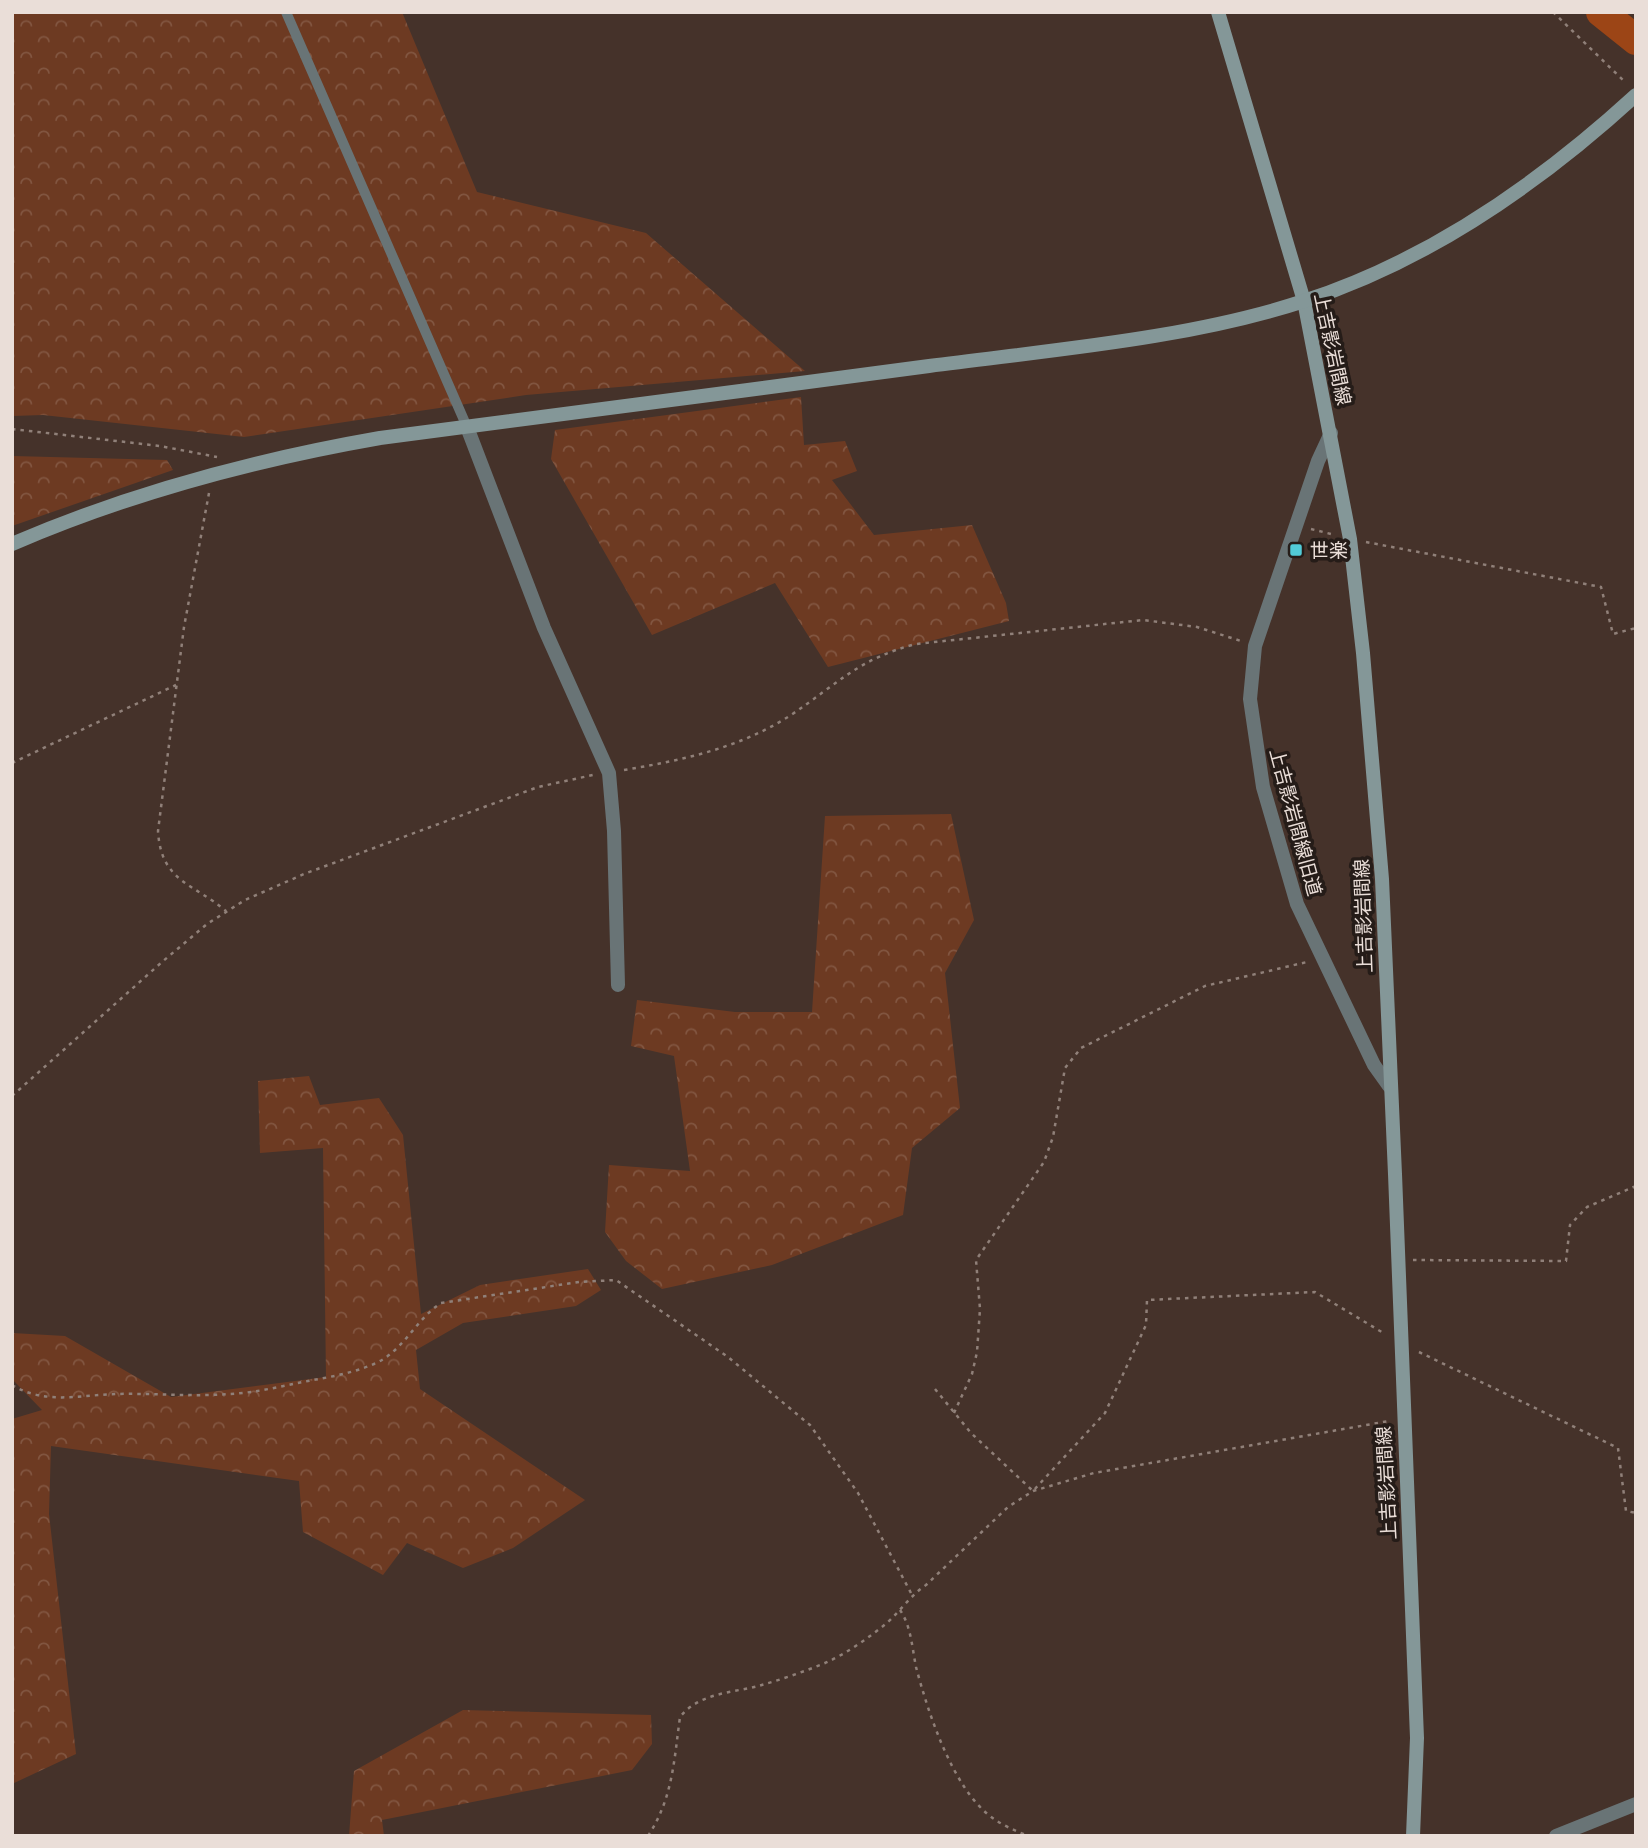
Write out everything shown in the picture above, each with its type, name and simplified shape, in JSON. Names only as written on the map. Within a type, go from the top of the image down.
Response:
[{"type":"main road","name":"上吉影岩間線","points":[[1218,12],[1304,302],[1350,539],[1374,763],[1417,1738],[1413,1836]]},
{"type":"main road","points":[[12,544],[111,506],[235,467],[366,440],[1043,351],[1169,331],[1304,302],[1385,267],[1507,199],[1584,142],[1631,89]]},
{"type":"street","points":[[467,426],[544,628],[608,773],[614,831],[618,985]]},
{"type":"street","name":"上吉影岩間線旧道","points":[[1331,433],[1255,646],[1251,699],[1262,787],[1297,904],[1377,1071],[1389,1086]]},
{"type":"street","points":[[1556,1836],[1636,1804]]},
{"type":"lane","points":[[286,12],[467,426]]},
{"type":"path","points":[[1553,12],[1631,89]]},
{"type":"path","points":[[12,429],[160,446],[213,455],[235,467]]},
{"type":"path","points":[[207,476],[209,499],[197,553],[176,685],[158,831],[159,850],[176,877],[226,911]]},
{"type":"path","points":[[1296,526],[1350,539],[1601,587],[1613,634],[1636,628]]},
{"type":"path","points":[[12,763],[176,685]]},
{"type":"path","points":[[954,1413],[977,1352],[979,1309],[976,1260],[1044,1162],[1053,1137],[1065,1068],[1071,1058],[1081,1048],[1205,986],[1324,959]]},
{"type":"path","points":[[1396,1260],[1566,1261],[1570,1225],[1587,1207],[1636,1186]]},
{"type":"path","points":[[12,1385],[51,1398],[69,1399],[114,1394],[232,1394],[265,1389],[356,1371],[377,1363],[396,1351],[430,1310],[441,1303],[579,1282],[616,1280],[728,1357],[810,1425],[858,1493],[912,1595]]},
{"type":"path","points":[[648,1836],[660,1818],[671,1790],[680,1717],[688,1707],[704,1698],[758,1686],[827,1662],[866,1637],[900,1610],[912,1595],[1008,1507],[1033,1491],[1105,1413],[1146,1325],[1147,1300],[1315,1292],[1399,1342],[1618,1447],[1626,1511],[1636,1513]]},
{"type":"path","points":[[935,1389],[954,1413],[1033,1491]]},
{"type":"path","points":[[1033,1491],[1094,1473],[1195,1453],[1403,1419]]},
{"type":"path","points":[[900,1610],[906,1619],[917,1668],[939,1735],[956,1771],[978,1804],[993,1819],[1028,1836]]},
{"type":"green space","points":[[12,12],[402,12],[477,192],[646,233],[805,371],[526,395],[244,437],[43,415],[12,416]]},
{"type":"green space","points":[[801,397],[804,445],[845,441],[857,471],[832,480],[874,535],[972,525],[1006,603],[1009,621],[828,667],[775,583],[652,635],[551,459],[555,430]]},
{"type":"green space","points":[[12,456],[167,460],[173,470],[12,526]]},
{"type":"green space","points":[[951,814],[974,920],[945,973],[960,1108],[912,1148],[903,1215],[772,1265],[662,1289],[626,1261],[605,1232],[609,1165],[690,1171],[674,1056],[631,1046],[637,1000],[735,1012],[812,1012],[825,816]]},
{"type":"green space","points":[[309,1076],[320,1105],[379,1098],[403,1135],[421,1314],[480,1285],[588,1269],[601,1290],[576,1306],[463,1323],[416,1350],[420,1389],[585,1500],[513,1548],[463,1568],[407,1543],[383,1575],[303,1532],[299,1481],[51,1446],[49,1514],[76,1754],[12,1784],[12,1419],[42,1410],[12,1379],[12,1333],[65,1336],[171,1397],[326,1377],[323,1148],[260,1153],[258,1081]]},
{"type":"green space","points":[[463,1710],[651,1715],[652,1744],[632,1770],[382,1820],[384,1836],[349,1836],[354,1771]]},
{"type":"waterway","points":[[1601,12],[1636,40]]},
{"type":"place","name":"世楽","points":[[1296,550]]}]
